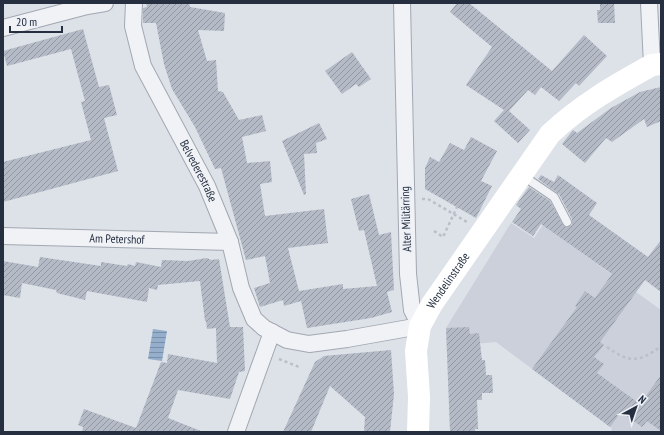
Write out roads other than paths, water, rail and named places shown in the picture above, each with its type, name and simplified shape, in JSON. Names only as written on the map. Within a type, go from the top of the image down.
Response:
[{"type":"street","points":[[3,28],[87,6],[105,3]]},
{"type":"street","name":"Belvederestraße","points":[[134,3],[133,26],[143,66],[207,186],[230,242],[241,288],[254,319],[264,328],[272,332]]},
{"type":"street","name":"Alter Militärring","points":[[402,3],[408,274],[412,310],[420,326]]},
{"type":"street","points":[[649,3],[656,64]]},
{"type":"street","name":"Wendelinstraße","points":[[420,326],[432,304],[550,134],[571,114],[599,94],[656,64]]},
{"type":"street","name":"Am Petershof","points":[[3,236],[230,242]]},
{"type":"street","points":[[237,429],[272,332],[287,340],[309,344],[420,326],[416,351],[419,397],[418,432]]},
{"type":"lane","points":[[521,174],[554,197],[567,222]]},
{"type":"water","points":[[153,329],[167,331],[162,361],[148,359]]}]
